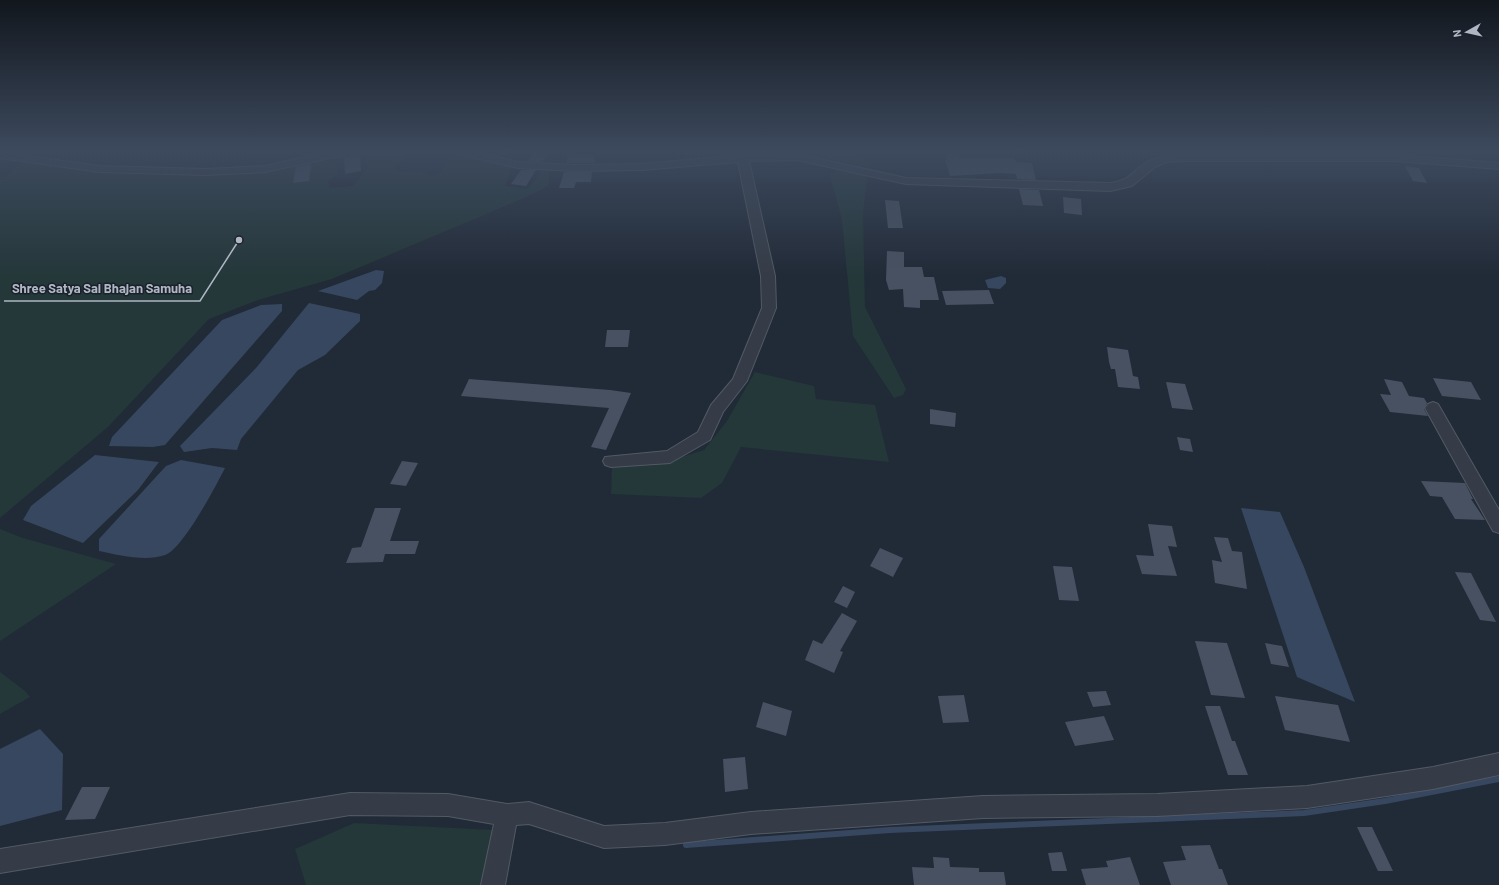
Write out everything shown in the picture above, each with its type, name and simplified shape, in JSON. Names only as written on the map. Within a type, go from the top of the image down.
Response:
[{"type":"street","points":[[611,461],[670,456],[704,436],[716,409],[740,381],[769,308],[768,276],[750,193]]},
{"type":"street","points":[[1433,408],[1499,526]]},
{"type":"street","points":[[0,861],[350,804],[448,806],[507,815],[529,814],[604,837],[665,834],[751,824],[983,807],[1157,805],[1307,797],[1433,778],[1499,764]]},
{"type":"street","points":[[493,885],[507,815]]},
{"type":"shaded area","points":[[0,193],[533,193],[332,279],[258,300],[209,319],[108,427],[0,518]]},
{"type":"shaded area","points":[[835,193],[865,193],[863,214],[865,307],[906,389],[903,395],[894,398],[853,336],[842,220]]},
{"type":"shaded area","points":[[755,372],[814,386],[816,399],[875,405],[889,462],[741,447],[722,483],[701,498],[611,494],[612,467],[656,465],[704,450],[727,421]]},
{"type":"shaded area","points":[[0,529],[23,538],[116,564],[0,641]]},
{"type":"shaded area","points":[[0,672],[25,691],[30,697],[0,714]]},
{"type":"shaded area","points":[[354,823],[494,830],[481,885],[306,885],[295,849]]},
{"type":"water","points":[[376,270],[384,271],[382,283],[375,290],[369,291],[357,300],[318,291]]},
{"type":"water","points":[[1001,276],[1006,278],[1006,283],[1000,289],[988,288],[985,280]]},
{"type":"water","points":[[309,303],[360,314],[360,321],[325,355],[298,370],[241,439],[237,450],[212,448],[184,452],[180,446],[256,368]]},
{"type":"water","points":[[282,304],[282,311],[165,445],[153,447],[109,446],[112,437],[222,320],[261,305]]},
{"type":"water","points":[[95,455],[159,462],[138,490],[83,543],[23,520],[31,506]]},
{"type":"water","points":[[181,460],[225,468],[198,516],[172,551],[157,557],[141,558],[99,551],[99,539],[166,466]]},
{"type":"water","points":[[1241,508],[1280,512],[1304,567],[1355,702],[1297,677]]},
{"type":"water","points":[[40,729],[63,754],[62,810],[0,826],[0,749]]},
{"type":"building","points":[[1020,193],[1040,193],[1043,206],[1023,205]]},
{"type":"building","points":[[1063,197],[1081,199],[1082,215],[1064,213]]},
{"type":"building","points":[[885,200],[899,201],[903,228],[888,228]]},
{"type":"building","points":[[887,251],[904,252],[904,267],[922,267],[924,277],[934,277],[939,300],[920,300],[920,308],[904,307],[903,289],[889,290],[886,280]]},
{"type":"building","points":[[989,290],[994,304],[946,305],[942,291]]},
{"type":"building","points":[[607,330],[630,330],[628,347],[605,347]]},
{"type":"building","points":[[1107,347],[1128,350],[1133,376],[1138,377],[1140,389],[1118,387],[1115,369],[1111,369],[1109,362]]},
{"type":"building","points":[[1433,378],[1471,382],[1481,400],[1442,396]]},
{"type":"building","points":[[469,379],[631,393],[606,450],[591,447],[609,408],[461,396]]},
{"type":"building","points":[[1384,379],[1402,382],[1409,396],[1424,398],[1427,403],[1424,409],[1428,416],[1390,412],[1380,394],[1391,395]]},
{"type":"building","points":[[1166,382],[1185,384],[1193,410],[1172,408]]},
{"type":"building","points":[[930,409],[956,413],[955,427],[930,424]]},
{"type":"building","points":[[1177,437],[1190,439],[1193,452],[1180,450]]},
{"type":"building","points":[[402,461],[418,463],[406,486],[390,484]]},
{"type":"building","points":[[1421,481],[1465,483],[1473,499],[1471,499],[1485,520],[1455,519],[1442,497],[1430,496]]},
{"type":"building","points":[[375,508],[401,508],[390,541],[419,541],[415,554],[385,554],[383,562],[346,563],[352,548],[361,547]]},
{"type":"building","points":[[1148,524],[1172,526],[1177,547],[1168,546],[1177,576],[1142,574],[1136,555],[1154,556]]},
{"type":"building","points":[[1214,537],[1228,538],[1232,551],[1242,552],[1247,589],[1215,583],[1212,560],[1222,562]]},
{"type":"building","points":[[880,548],[903,558],[893,577],[870,566]]},
{"type":"building","points":[[1053,566],[1072,567],[1079,601],[1059,600]]},
{"type":"building","points":[[1455,572],[1471,573],[1496,622],[1480,620]]},
{"type":"building","points":[[843,586],[855,592],[847,608],[834,602]]},
{"type":"building","points":[[842,613],[857,621],[840,651],[843,652],[834,673],[805,660],[813,640],[822,644]]},
{"type":"building","points":[[1195,641],[1227,643],[1245,698],[1211,695]]},
{"type":"building","points":[[1265,643],[1282,646],[1289,667],[1271,664]]},
{"type":"building","points":[[1106,691],[1111,705],[1093,707],[1087,692]]},
{"type":"building","points":[[964,695],[969,722],[943,723],[938,696]]},
{"type":"building","points":[[1275,696],[1338,705],[1350,742],[1285,730]]},
{"type":"building","points":[[763,702],[792,711],[786,736],[756,727]]},
{"type":"building","points":[[1205,706],[1220,706],[1232,741],[1235,741],[1248,775],[1228,775]]},
{"type":"building","points":[[1104,716],[1114,740],[1075,746],[1065,722]]},
{"type":"building","points":[[745,757],[748,789],[725,792],[723,759]]},
{"type":"building","points":[[82,787],[110,787],[95,819],[65,820]]},
{"type":"building","points":[[1357,827],[1372,827],[1393,871],[1378,871]]},
{"type":"building","points":[[1210,845],[1219,869],[1222,869],[1228,885],[1171,885],[1163,862],[1186,860],[1181,846]]},
{"type":"building","points":[[1062,852],[1067,871],[1052,871],[1048,853]]},
{"type":"building","points":[[933,857],[949,858],[950,867],[979,868],[979,872],[1004,872],[1006,885],[914,885],[912,867],[934,868]]},
{"type":"building","points":[[1130,857],[1140,885],[1086,885],[1081,869],[1108,867],[1106,861]]},
{"type":"waterway","points":[[686,845],[890,830],[1304,813],[1385,801],[1499,779]]},
{"type":"place","name":"Shree Satya Sai Bhajan Samuha","points":[[239,240]]}]
